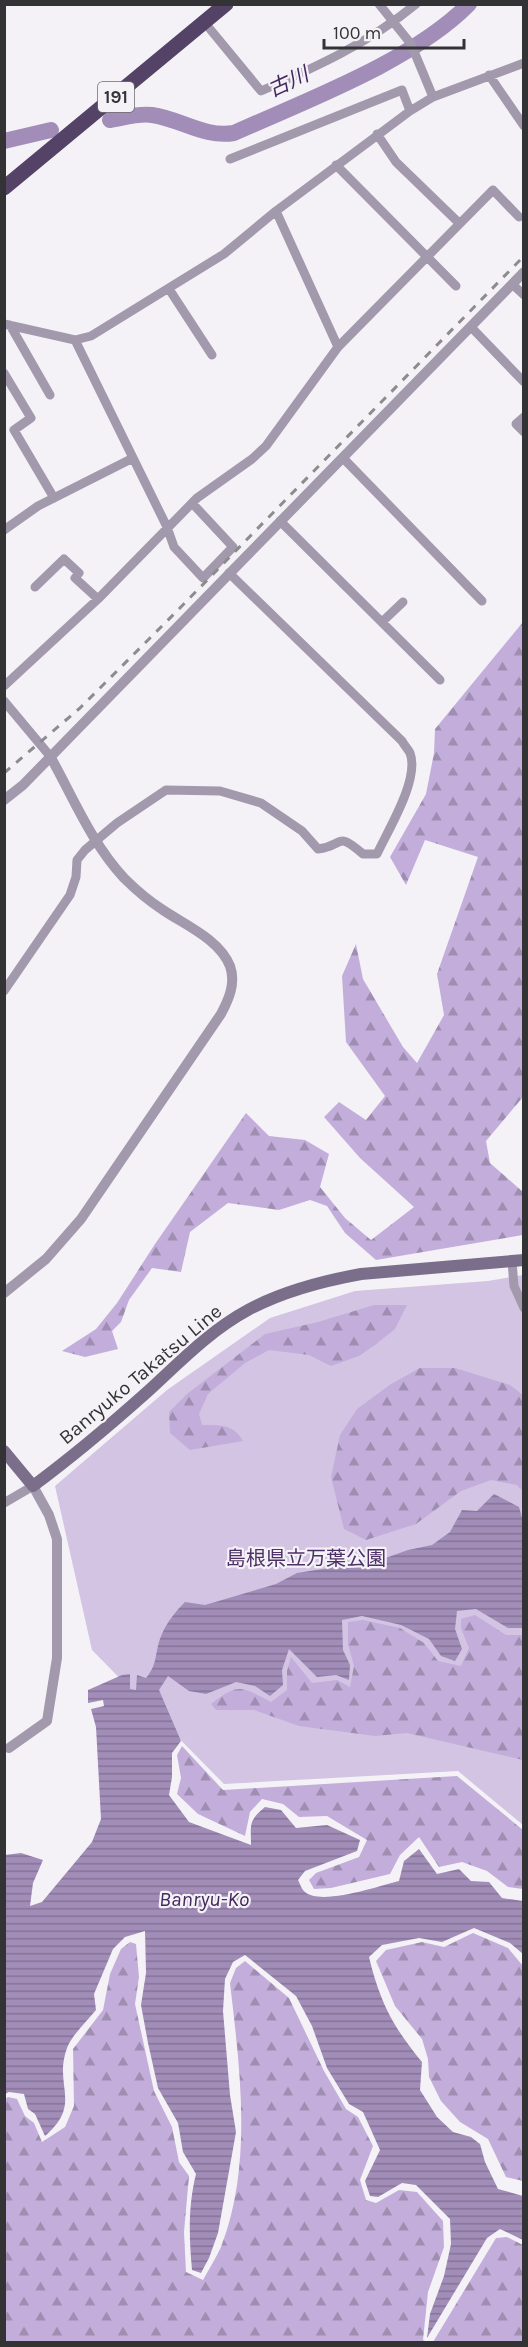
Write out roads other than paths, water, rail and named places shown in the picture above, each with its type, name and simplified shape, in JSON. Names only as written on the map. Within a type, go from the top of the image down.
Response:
[{"type":"highway","name":"191","points":[[4,188],[226,4]]},
{"type":"main road","name":"Banryuko Takatsu Line","points":[[33,1486],[93,1441],[208,1336],[247,1311],[273,1298],[335,1279],[518,1260]]},
{"type":"main road","points":[[4,1451],[33,1486]]},
{"type":"street","points":[[379,4],[416,52],[433,97]]},
{"type":"street","points":[[205,22],[261,91],[325,64],[394,22],[416,4]]},
{"type":"street","points":[[7,325],[75,340],[91,336],[224,254],[276,211],[410,111],[433,97],[524,63]]},
{"type":"street","points":[[489,75],[524,126]]},
{"type":"street","points":[[230,159],[402,90],[410,111]]},
{"type":"street","points":[[377,134],[396,162],[459,223]]},
{"type":"street","points":[[336,165],[456,286]]},
{"type":"street","points":[[4,686],[98,599],[192,502],[266,446],[338,347],[493,190],[519,217]]},
{"type":"street","points":[[276,211],[338,347]]},
{"type":"street","points":[[4,800],[50,756],[524,272]]},
{"type":"street","points":[[512,284],[524,295]]},
{"type":"street","points":[[170,289],[212,355]]},
{"type":"street","points":[[7,325],[50,394]]},
{"type":"street","points":[[471,327],[524,382]]},
{"type":"street","points":[[75,340],[167,527],[174,547],[203,578],[233,547],[192,502]]},
{"type":"street","points":[[4,373],[31,418],[15,430],[54,498]]},
{"type":"street","points":[[524,417],[516,424],[524,432]]},
{"type":"street","points":[[4,530],[38,506],[133,458]]},
{"type":"street","points":[[343,458],[482,601]]},
{"type":"street","points":[[280,521],[440,680]]},
{"type":"street","points":[[35,587],[64,559],[79,573],[75,578],[98,599]]},
{"type":"street","points":[[4,991],[70,895],[76,877],[76,860],[117,823],[166,790],[206,789],[261,803],[302,831],[318,849],[342,839],[348,841],[363,854],[377,854],[410,782],[412,766],[410,753],[402,741],[229,573]]},
{"type":"street","points":[[382,622],[403,602]]},
{"type":"street","points":[[4,701],[50,756],[97,841],[118,871],[142,895],[201,935],[222,953],[230,966],[233,981],[230,998],[81,1219],[46,1259],[4,1293]]},
{"type":"street","points":[[518,1260],[514,1286],[524,1308]]},
{"type":"street","points":[[4,1503],[33,1486],[49,1515],[57,1539],[57,1658],[48,1721],[9,1748]]},
{"type":"water","name":"Banryu-Ko","points":[[494,1494],[519,1507],[524,1525],[523,1628],[508,1628],[476,1609],[457,1611],[455,1629],[462,1649],[455,1661],[441,1656],[429,1639],[401,1625],[362,1616],[342,1620],[343,1650],[350,1665],[349,1680],[336,1675],[317,1677],[289,1649],[282,1670],[283,1685],[270,1696],[255,1686],[236,1682],[206,1694],[189,1691],[168,1676],[159,1690],[181,1741],[172,1753],[169,1795],[189,1822],[251,1845],[253,1820],[265,1807],[281,1810],[296,1828],[327,1825],[360,1840],[357,1851],[305,1871],[298,1880],[305,1892],[313,1896],[336,1896],[399,1881],[404,1861],[419,1849],[437,1874],[459,1869],[471,1881],[489,1882],[502,1898],[523,1901],[523,1954],[510,1943],[474,1928],[442,1942],[419,1938],[382,1945],[369,1957],[383,2001],[395,2025],[422,2062],[420,2090],[437,2117],[453,2132],[471,2137],[480,2144],[485,2162],[498,2189],[523,2196],[523,2240],[500,2229],[487,2238],[427,2338],[430,2314],[444,2276],[451,2244],[450,2219],[416,2185],[402,2183],[378,2197],[370,2196],[365,2181],[380,2150],[363,2112],[349,2104],[327,2068],[312,2026],[296,1996],[245,1955],[233,1962],[225,1979],[223,2011],[230,2095],[236,2132],[218,2233],[201,2273],[192,2270],[190,2246],[190,2210],[196,2174],[183,2152],[178,2123],[158,2088],[141,2005],[146,1973],[145,1931],[125,1937],[113,1949],[94,1994],[96,2010],[69,2043],[63,2073],[65,2104],[63,2114],[56,2124],[45,2136],[35,2114],[28,2109],[24,2094],[9,2092],[5,2094],[5,1855],[21,1853],[43,1860],[33,1883],[30,1906],[42,1902],[92,1842],[101,1819],[96,1727],[91,1709],[104,1706],[103,1700],[88,1703],[88,1690],[122,1675],[130,1674],[130,1689],[136,1690],[137,1675],[146,1678],[150,1673],[164,1630],[185,1602],[205,1605],[276,1584],[297,1573],[380,1560],[408,1550],[432,1545],[450,1532],[462,1510],[477,1511]]},
{"type":"waterway","name":"古川","points":[[110,120],[136,115],[152,115],[203,131],[234,133],[326,93],[389,61],[446,25],[469,4]]},
{"type":"waterway","name":"古川","points":[[4,141],[51,130]]},
{"type":"railway","points":[[4,773],[80,708],[524,256]]},
{"type":"park label","name":"島根県立万葉公園","points":[[306,1558]]}]
